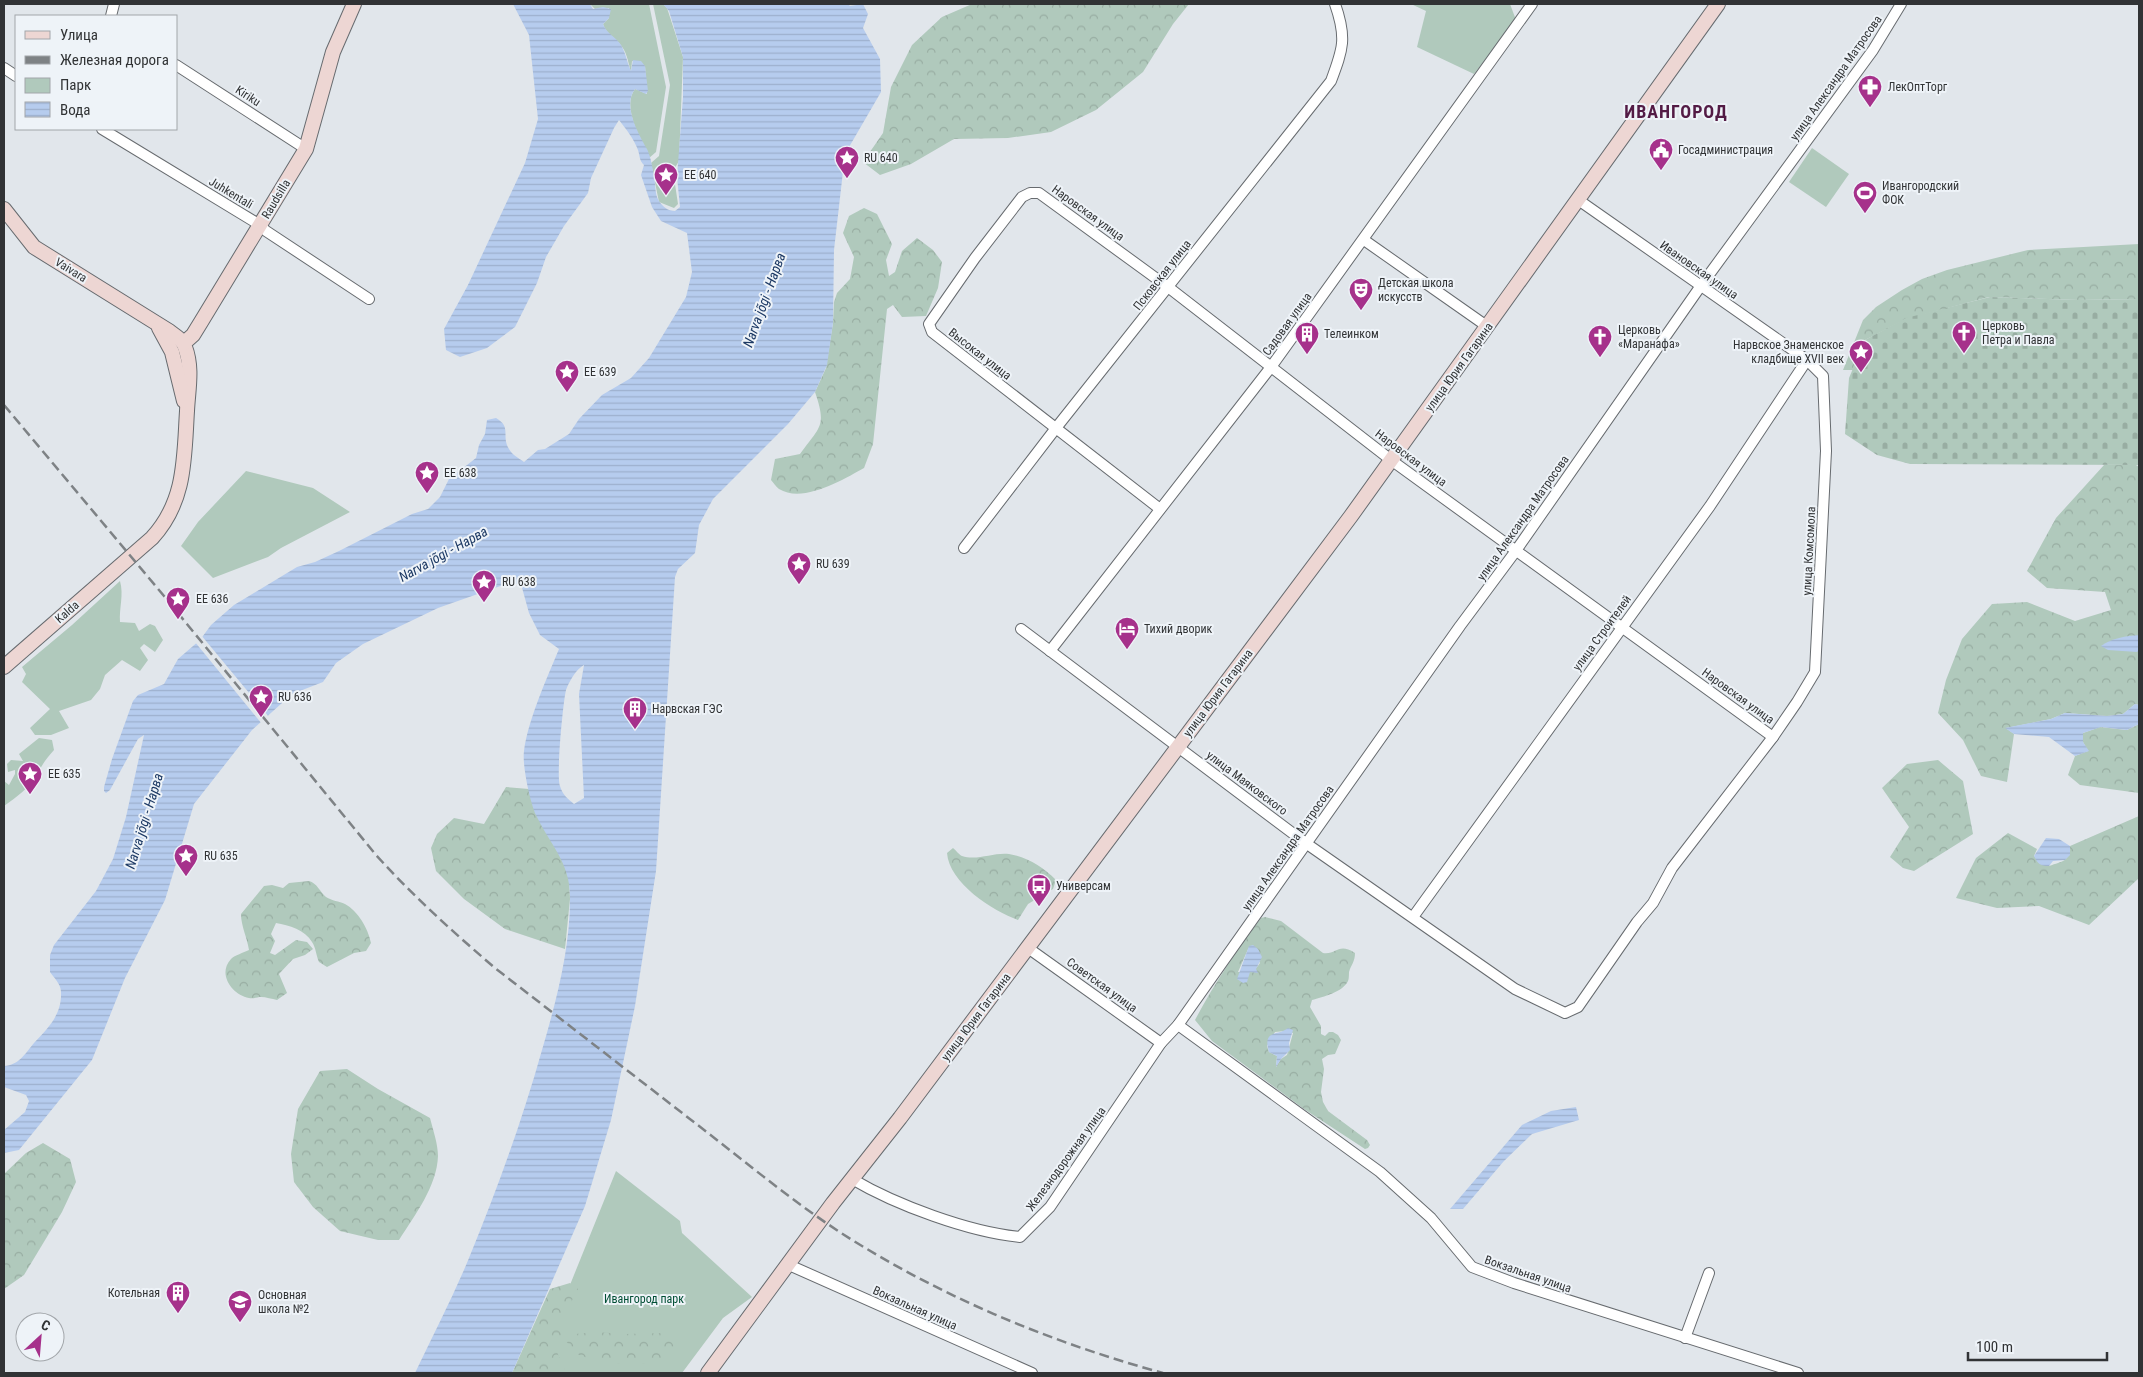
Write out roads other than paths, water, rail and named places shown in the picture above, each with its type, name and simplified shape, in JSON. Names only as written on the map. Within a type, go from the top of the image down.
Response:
[{"type":"street","name":"Raudsilla","points":[[179,347],[193,335],[306,149],[337,40],[354,4]]},
{"type":"street","name":"Псковская улица","points":[[964,548],[1056,428],[1331,82],[1342,49],[1343,32],[1335,4]]},
{"type":"street","name":"Садовая улица","points":[[1050,651],[1271,367],[1532,4]]},
{"type":"street","name":"улица Юрия Гагарина","points":[[708,1373],[1392,460],[1718,4]]},
{"type":"street","name":"улица Александра Матросова","points":[[1161,1043],[1178,1025],[1455,632],[1515,552],[1700,287],[1873,50],[1901,4]]},
{"type":"street","name":"Kiriku","points":[[178,66],[306,149]]},
{"type":"street","points":[[4,68],[15,75]]},
{"type":"street","name":"Juhkentali","points":[[104,130],[260,225],[266,231],[369,299]]},
{"type":"street","name":"Наровская улица","points":[[1039,192],[1168,287],[1392,460],[1515,552],[1773,737]]},
{"type":"street","name":"Высокая улица","points":[[1039,192],[1030,193],[1022,197],[975,258],[929,324],[932,332],[1160,509]]},
{"type":"street","name":"Ивановская улица","points":[[1577,199],[1700,287],[1807,360]]},
{"type":"street","name":"Vaivara","points":[[5,211],[34,247],[150,319],[179,347]]},
{"type":"street","points":[[1364,240],[1488,327]]},
{"type":"street","name":"Kalda","points":[[4,666],[130,558],[160,529],[173,506],[183,473],[190,381],[179,347]]},
{"type":"street","name":"улица Строителей","points":[[1413,917],[1710,506],[1807,360]]},
{"type":"street","name":"улица Комсомола","points":[[1565,1013],[1578,1007],[1637,922],[1654,903],[1672,868],[1773,737],[1815,672],[1826,451],[1823,376],[1807,360]]},
{"type":"street","name":"улица Маяковского","points":[[1021,629],[1307,844],[1515,989],[1565,1013]]},
{"type":"street","name":"Советская улица","points":[[1028,948],[1161,1043]]},
{"type":"street","name":"Вокзальная улица","points":[[1178,1025],[1380,1172],[1431,1218],[1472,1267],[1514,1283],[1798,1373]]},
{"type":"street","name":"Железнодорожная улица","points":[[852,1179],[894,1200],[927,1213],[998,1235],[1020,1237],[1050,1207],[1161,1043]]},
{"type":"street","name":"Вокзальная улица","points":[[789,1265],[1032,1373]]},
{"type":"street","points":[[1685,1338],[1709,1273]]},
{"type":"water","name":"Narva jõgi - Нарва","points":[[513,4],[590,4],[593,9],[603,7],[611,9],[609,18],[603,24],[621,45],[631,71],[633,60],[641,61],[645,66],[648,91],[646,94],[635,89],[631,96],[631,112],[636,128],[650,157],[657,198],[664,207],[672,211],[680,207],[677,177],[683,97],[683,57],[669,11],[663,4],[848,4],[850,6],[863,4],[868,14],[863,28],[880,59],[881,92],[845,154],[834,250],[833,323],[827,365],[815,392],[788,424],[713,499],[699,525],[695,553],[678,569],[675,577],[656,871],[635,1006],[611,1120],[585,1206],[512,1373],[415,1373],[463,1273],[508,1155],[526,1103],[552,1013],[568,937],[570,899],[567,875],[559,855],[536,815],[531,801],[524,765],[526,739],[559,649],[540,635],[529,613],[521,584],[509,583],[438,608],[363,644],[336,663],[323,682],[292,694],[252,730],[194,804],[165,900],[125,978],[92,1060],[19,1150],[4,1153],[4,1130],[25,1112],[29,1101],[26,1095],[4,1087],[4,1066],[14,1064],[21,1058],[57,1014],[61,1000],[61,989],[50,972],[50,955],[54,945],[96,891],[113,859],[126,817],[144,735],[138,739],[110,790],[106,793],[104,787],[133,701],[138,695],[164,684],[178,659],[200,640],[211,625],[234,605],[297,567],[315,562],[412,514],[428,509],[440,497],[449,479],[476,458],[479,445],[485,434],[487,420],[496,418],[501,421],[505,428],[509,449],[524,462],[538,450],[545,449],[569,434],[579,419],[602,395],[631,378],[649,358],[686,297],[692,272],[687,233],[661,221],[652,207],[641,175],[644,165],[640,160],[638,150],[630,134],[619,120],[591,178],[588,193],[564,226],[546,257],[537,283],[515,327],[487,348],[460,357],[446,350],[444,329],[468,285],[525,163],[538,119],[529,35]],"holes":[[[584,665],[579,694],[584,798],[574,804],[567,798],[560,786],[560,739],[566,690],[576,673]]]},
{"type":"water","points":[[2139,635],[2139,650],[2137,652],[2108,650],[2101,646],[2114,639]]},
{"type":"water","points":[[2135,704],[2139,705],[2139,724],[2127,730],[2101,727],[2083,733],[2083,742],[2089,751],[2075,756],[2049,737],[2014,734],[2005,728],[2051,719],[2065,713],[2107,716],[2123,714]]},
{"type":"water","points":[[2046,838],[2059,839],[2070,846],[2070,855],[2065,860],[2053,861],[2049,866],[2040,864],[2034,856]]},
{"type":"water","points":[[1253,945],[1258,949],[1262,957],[1256,969],[1258,973],[1250,972],[1247,982],[1243,983],[1237,979],[1249,946]]},
{"type":"water","points":[[1288,1028],[1293,1030],[1289,1043],[1290,1050],[1276,1067],[1277,1056],[1269,1052],[1268,1040],[1272,1034]]},
{"type":"water","points":[[1576,1107],[1579,1120],[1532,1134],[1504,1161],[1463,1209],[1450,1209],[1522,1125],[1551,1111]]},
{"type":"railway","points":[[4,405],[164,596],[376,855],[404,885],[495,968],[783,1192],[862,1246],[934,1286],[1008,1320],[1084,1349],[1163,1373]]},
{"type":"place","name":"ЛекОптТорг","points":[[1870,108]]},
{"type":"place","name":"Госадминистрация","points":[[1661,171]]},
{"type":"place","name":"RU 640","points":[[847,179]]},
{"type":"place","name":"EE 640","points":[[666,196]]},
{"type":"place","name":"Ивангородский ФОК","points":[[1865,214]]},
{"type":"place","name":"Детская школа искусств","points":[[1361,311]]},
{"type":"place","name":"Церковь Петра и Павла","points":[[1964,354]]},
{"type":"place","name":"Телеинком","points":[[1307,355]]},
{"type":"place","name":"Церковь «Маранафа»","points":[[1600,358]]},
{"type":"place","name":"Нарвское Знаменское кладбище XVII век","points":[[1861,373]]},
{"type":"place","name":"EE 639","points":[[567,393]]},
{"type":"place","name":"EE 638","points":[[427,494]]},
{"type":"place","name":"RU 639","points":[[799,585]]},
{"type":"place","name":"RU 638","points":[[484,603]]},
{"type":"place","name":"EE 636","points":[[178,620]]},
{"type":"place","name":"Тихий дворик","points":[[1127,650]]},
{"type":"place","name":"RU 636","points":[[261,718]]},
{"type":"place","name":"Нарвская ГЭС","points":[[635,730]]},
{"type":"place","name":"EE 635","points":[[30,795]]},
{"type":"place","name":"RU 635","points":[[186,877]]},
{"type":"place","name":"Универсам","points":[[1039,907]]},
{"type":"place","name":"Котельная","points":[[178,1314]]},
{"type":"place","name":"Основная школа №2","points":[[240,1323]]},
{"type":"district","name":"ИВАНГОРОД","points":[[1676,112]]},
{"type":"park label","name":"Ивангород парк","points":[[644,1299]]}]
